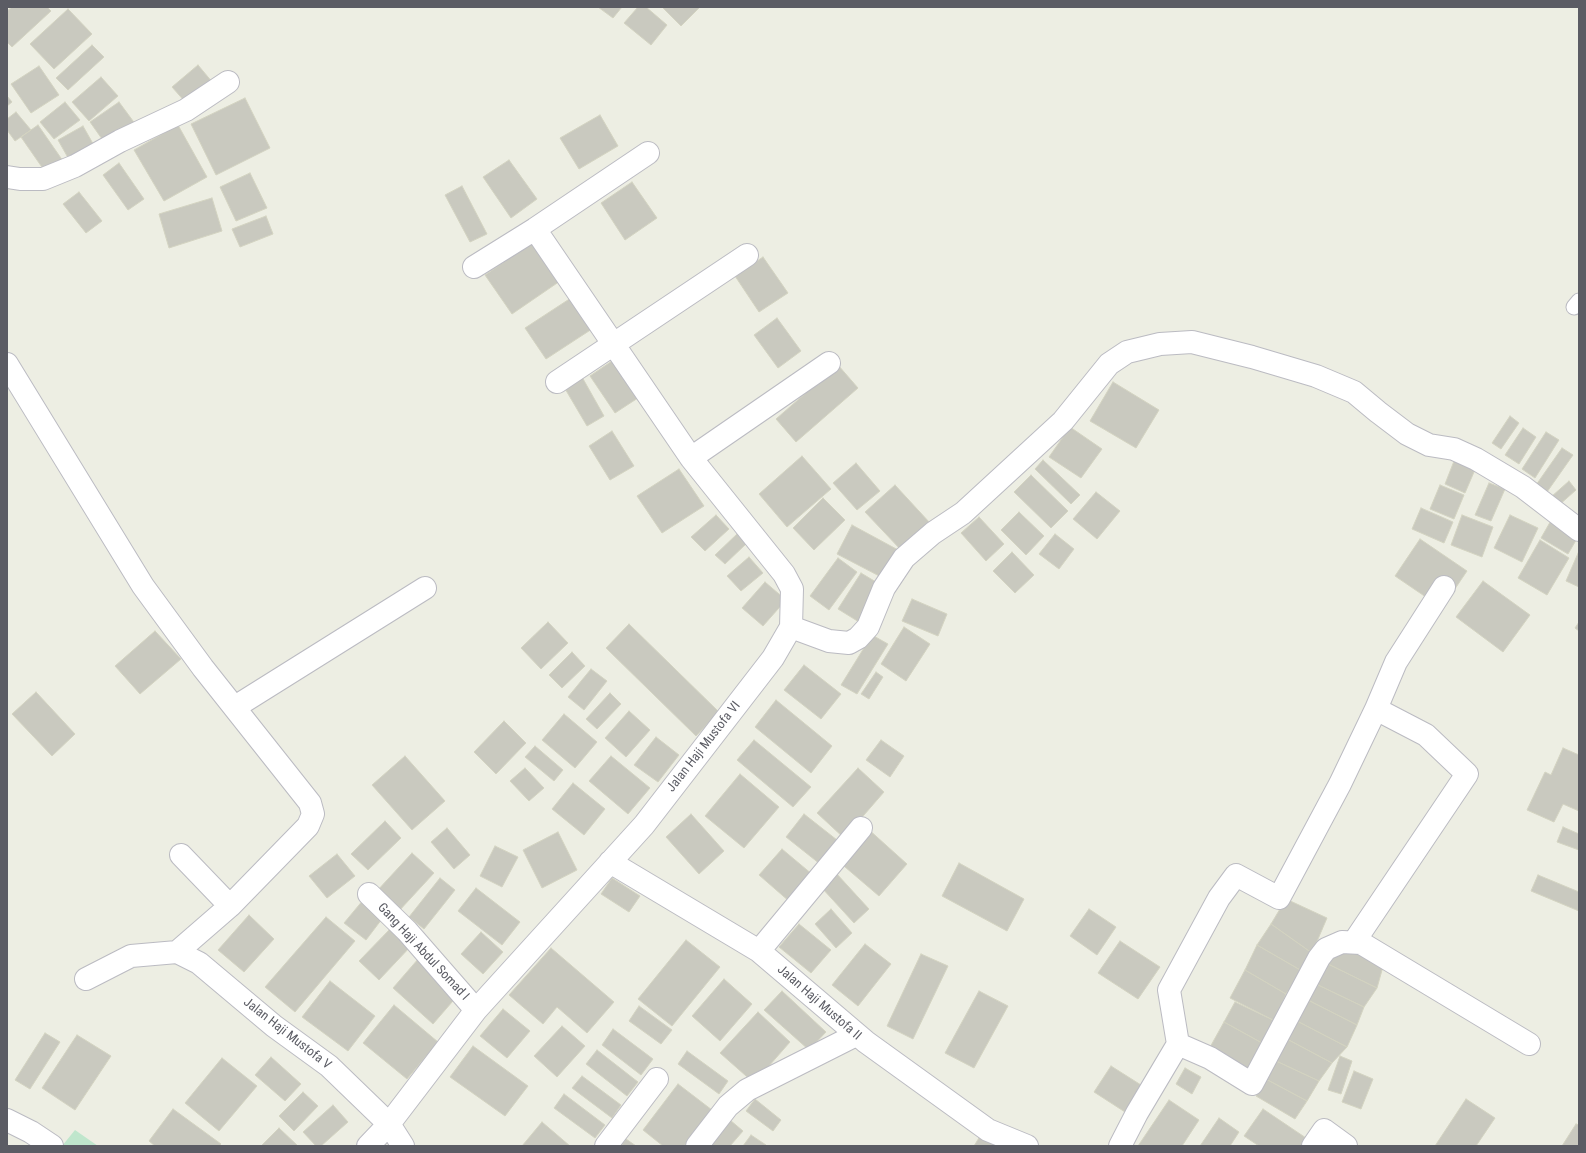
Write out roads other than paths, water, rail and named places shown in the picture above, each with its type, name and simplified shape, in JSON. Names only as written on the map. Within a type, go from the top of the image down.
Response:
[{"type":"street","points":[[7,177],[20,179],[43,179],[76,166],[120,141],[186,110],[228,82]]},
{"type":"street","points":[[474,267],[535,229],[648,153]]},
{"type":"street","points":[[535,229],[691,458],[784,574],[792,589],[791,627],[829,641],[849,643],[858,638],[868,627],[884,588],[904,558],[933,533],[963,513],[1063,421],[1109,364],[1127,352],[1160,344],[1192,342],[1244,355],[1316,376],[1354,392],[1407,434],[1429,445],[1454,449],[1476,459],[1523,487],[1579,530]]},
{"type":"street","points":[[557,382],[747,255]]},
{"type":"street","points":[[691,458],[829,363]]},
{"type":"street","points":[[7,364],[143,586],[203,668],[310,803],[313,814],[308,826],[230,906],[177,952],[131,956],[86,979]]},
{"type":"street","points":[[1120,1146],[1137,1113],[1178,1044],[1169,990],[1219,898],[1236,876],[1279,898],[1340,784],[1376,709],[1396,662],[1444,587]]},
{"type":"street","points":[[235,707],[425,588]]},
{"type":"street","name":"Jalan Haji Mustofa VI","points":[[368,1146],[389,1124],[476,1010],[644,824],[773,658],[791,627]]},
{"type":"street","points":[[1354,942],[1468,774],[1426,735],[1376,709]]},
{"type":"street","points":[[759,950],[861,828]]},
{"type":"street","points":[[181,855],[230,906]]},
{"type":"street","name":"Jalan Haji Mustofa II","points":[[610,862],[759,950],[856,1034],[988,1130],[1027,1146]]},
{"type":"street","name":"Gang Haji Abdul Somad I","points":[[369,894],[407,931],[476,1010]]},
{"type":"street","points":[[1178,1044],[1210,1058],[1252,1084],[1319,958],[1326,948],[1342,942],[1361,943],[1529,1044]]},
{"type":"street","name":"Jalan Haji Mustofa V","points":[[177,952],[200,964],[274,1026],[329,1066],[389,1124],[403,1146]]},
{"type":"street","points":[[697,1146],[728,1106],[746,1090],[856,1034]]},
{"type":"street","points":[[606,1146],[657,1079]]},
{"type":"street","points":[[7,1120],[31,1132],[52,1146]]},
{"type":"street","points":[[1319,1138],[1346,1146]]}]
